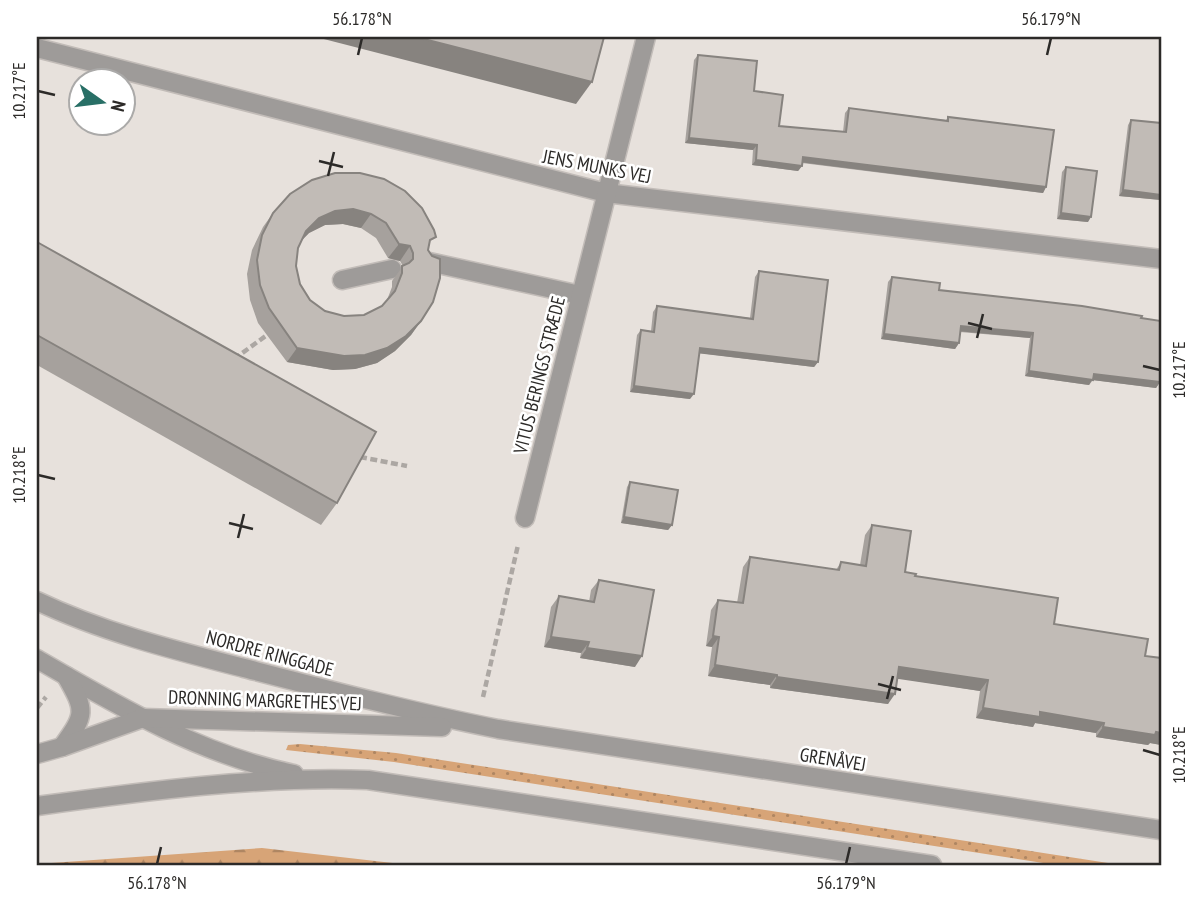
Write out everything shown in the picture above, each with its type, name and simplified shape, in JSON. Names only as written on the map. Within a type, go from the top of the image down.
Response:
[{"type":"street","name":"VITUS BERINGS STRÆDE","points":[[525,518],[646,37]]},
{"type":"street","name":"JENS MUNKS VEJ","points":[[37,48],[606,193],[1161,259]]},
{"type":"street","points":[[429,262],[580,295]]},
{"type":"street","points":[[342,280],[393,269]]},
{"type":"street","name":"NORDRE RINGGADE","points":[[37,601],[156,645],[388,706],[498,729]]},
{"type":"street","points":[[37,659],[144,718],[209,750],[257,767],[314,778]]},
{"type":"street","points":[[62,747],[78,725],[81,702],[66,676]]},
{"type":"street","name":"DRONNING MARGRETHES VEJ","points":[[37,754],[144,718],[498,729]]},
{"type":"street","name":"GRENÅVEJ","points":[[498,729],[1161,831]]},
{"type":"street","points":[[37,806],[135,793],[314,778],[368,780],[932,865]]},
{"type":"path","points":[[223,367],[267,335]]},
{"type":"path","points":[[359,457],[407,466]]},
{"type":"path","points":[[476,725],[525,518]]},
{"type":"green space","points":[[288,745],[396,753],[1121,865],[1056,865],[394,762],[286,750]]},
{"type":"green space","points":[[262,848],[410,865],[37,865],[37,864]]},
{"type":"building","points":[[416,37],[604,37],[592,82]]},
{"type":"building","points":[[698,55],[757,61],[754,91],[783,95],[779,126],[846,132],[849,108],[948,121],[948,117],[1054,130],[1046,187],[803,157],[802,166],[756,160],[757,145],[689,138]]},
{"type":"building","points":[[1131,120],[1161,123],[1161,195],[1123,190]]},
{"type":"building","points":[[1066,167],[1097,171],[1091,217],[1061,213]]},
{"type":"building","points":[[335,173],[360,173],[384,179],[405,191],[422,208],[434,230],[436,237],[430,240],[428,250],[432,256],[440,259],[440,278],[433,302],[421,321],[406,336],[387,348],[365,355],[344,356],[297,348],[269,308],[260,285],[257,260],[262,235],[273,213],[290,194],[312,180]],"holes":[[[353,209],[371,214],[386,223],[399,244],[410,246],[413,259],[402,266],[395,291],[382,306],[364,315],[344,316],[325,311],[310,300],[300,284],[296,266],[298,248],[306,231],[319,218],[335,211]]]},
{"type":"building","points":[[37,242],[376,432],[337,503],[37,335]]},
{"type":"building","points":[[759,271],[828,280],[818,362],[700,348],[694,394],[634,386],[641,330],[654,332],[657,306],[753,319]]},
{"type":"building","points":[[892,277],[940,283],[939,290],[1082,306],[1161,321],[1160,382],[1094,374],[1093,380],[1029,371],[1033,333],[961,326],[959,343],[884,334]]},
{"type":"building","points":[[630,482],[678,490],[672,525],[624,517]]},
{"type":"building","points":[[872,525],[911,531],[905,572],[916,574],[915,576],[1058,598],[1054,624],[1148,639],[1145,656],[1161,658],[1161,733],[1156,732],[1155,735],[1103,727],[1104,723],[1040,712],[1040,717],[983,708],[988,680],[899,667],[895,694],[715,665],[719,637],[713,636],[718,600],[743,603],[750,557],[839,570],[841,562],[866,566]]},
{"type":"building","points":[[599,580],[654,590],[642,656],[587,648],[589,642],[551,637],[559,596],[594,602]]}]
